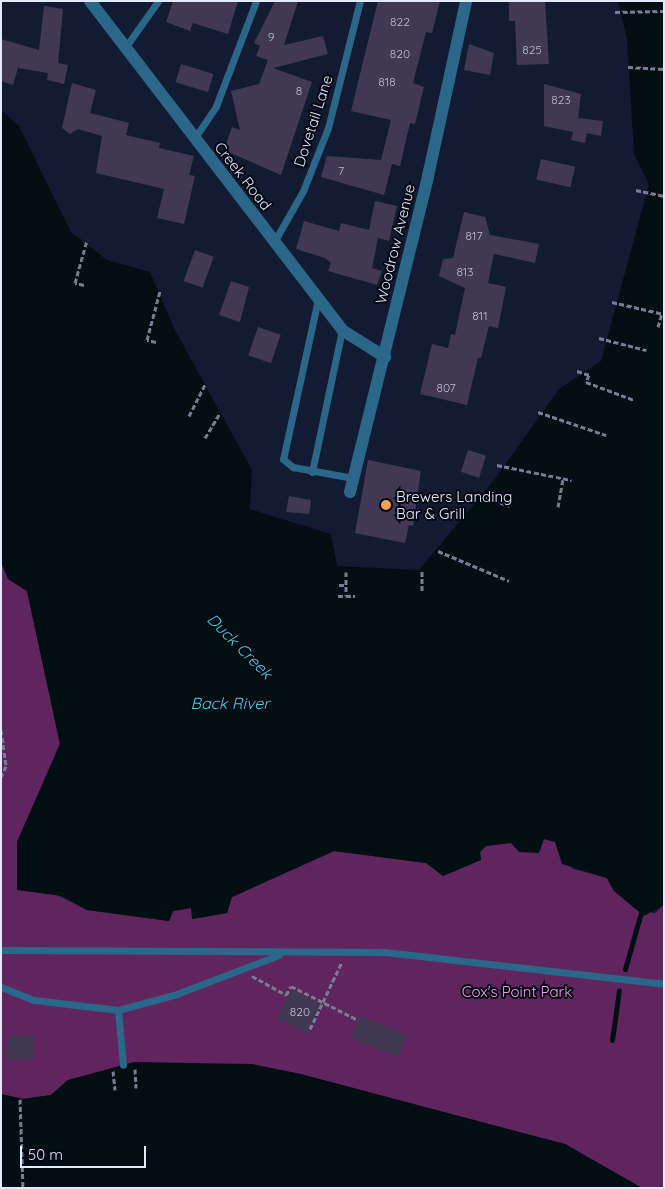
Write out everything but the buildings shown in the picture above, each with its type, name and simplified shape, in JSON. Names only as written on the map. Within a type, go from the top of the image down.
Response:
[{"type":"street","name":"Creek Road","points":[[90,1],[127,45],[194,139],[342,330],[384,357]]},
{"type":"street","name":"Woodrow Avenue","points":[[350,492],[384,357],[466,1]]},
{"type":"lane","points":[[127,45],[158,1]]},
{"type":"lane","points":[[194,139],[216,106],[256,1]]},
{"type":"lane","name":"Dovetail Lane","points":[[274,242],[303,191],[328,128],[360,1]]},
{"type":"lane","points":[[318,299],[283,459],[287,465],[312,472],[353,478]]},
{"type":"lane","points":[[312,472],[342,330]]},
{"type":"lane","points":[[1,950],[285,953],[385,952],[664,984]]},
{"type":"lane","points":[[1,987],[34,1000],[118,1010],[241,970],[285,953]]},
{"type":"lane","points":[[118,1010],[123,1065]]},
{"type":"path","points":[[615,12],[664,11]]},
{"type":"path","points":[[628,67],[664,69]]},
{"type":"path","points":[[636,190],[664,196]]},
{"type":"path","points":[[84,286],[75,283],[87,240]]},
{"type":"path","points":[[156,342],[148,340],[160,291]]},
{"type":"path","points":[[612,302],[663,314],[658,327]]},
{"type":"path","points":[[599,338],[646,350]]},
{"type":"path","points":[[576,371],[588,375],[586,382],[634,400]]},
{"type":"path","points":[[188,416],[205,384]]},
{"type":"path","points":[[538,412],[606,435]]},
{"type":"path","points":[[205,438],[220,413]]},
{"type":"path","points":[[497,466],[571,480]]},
{"type":"path","points":[[558,507],[563,479]]},
{"type":"path","points":[[479,495],[509,506]]},
{"type":"path","points":[[438,551],[509,581]]},
{"type":"path","points":[[422,570],[422,593]]},
{"type":"path","points":[[346,572],[346,596]]},
{"type":"path","points":[[339,584],[346,585]]},
{"type":"path","points":[[338,596],[355,596]]},
{"type":"path","points":[[1,730],[6,766],[1,778]]},
{"type":"path","points":[[310,1029],[324,1003],[346,952]]},
{"type":"path","points":[[241,970],[286,995],[291,986],[358,1020]]},
{"type":"path","points":[[134,1062],[136,1088]]},
{"type":"path","points":[[112,1068],[115,1090]]},
{"type":"path","points":[[20,1098],[23,1188]]},
{"type":"green space","name":"Cox's Point Park","points":[[1,562],[8,579],[27,591],[60,744],[17,842],[55,894],[87,910],[169,921],[173,911],[192,908],[192,919],[227,913],[232,897],[334,851],[426,863],[443,876],[481,860],[480,852],[486,846],[544,839],[555,841],[573,869],[607,878],[614,891],[654,914],[664,905],[664,1188],[642,1188],[565,1144],[252,1064],[68,1080],[51,1095],[23,1099],[1,1094]]},
{"type":"water","name":"Back River","points":[[618,1],[664,1],[664,905],[644,916],[614,891],[607,878],[562,864],[555,842],[544,839],[539,853],[519,852],[511,843],[486,846],[480,852],[481,860],[443,876],[426,863],[334,851],[232,897],[227,913],[192,919],[191,908],[173,911],[169,921],[87,910],[62,896],[17,890],[17,842],[60,744],[27,591],[8,579],[1,562],[1,110],[19,126],[71,232],[107,260],[150,272],[175,330],[252,470],[250,509],[331,534],[337,566],[419,570],[495,479],[559,389],[601,361],[649,184],[634,154],[627,39]]},
{"type":"water","points":[[134,1062],[252,1064],[301,1074],[565,1144],[642,1188],[1,1188],[1,1094],[23,1099],[51,1095],[68,1080]]},
{"type":"waterway","points":[[625,969],[642,909]]},
{"type":"waterway","points":[[612,1040],[619,990]]},
{"type":"place","name":"Brewers Landing Bar & Grill","points":[[386,505]]},
{"type":"water label","name":"Duck Creek","points":[[240,646]]}]
